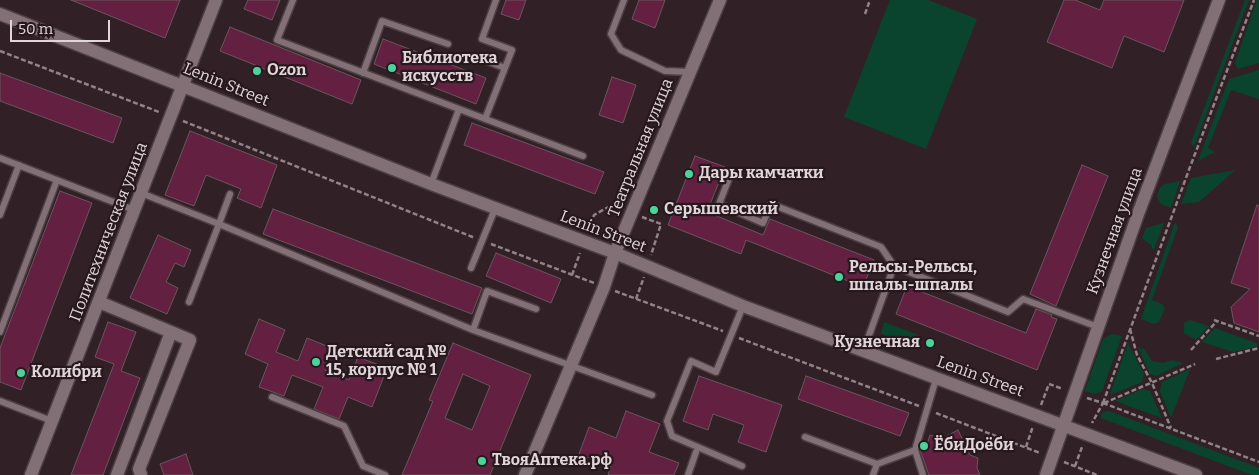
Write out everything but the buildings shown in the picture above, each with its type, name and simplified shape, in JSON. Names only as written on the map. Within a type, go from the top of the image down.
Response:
[{"type":"street","name":"Политехническая улица","points":[[31,475],[216,0]]},
{"type":"street","name":"Театральная улица","points":[[525,475],[604,287],[615,254],[720,0]]},
{"type":"street","name":"Кузнечная улица","points":[[1046,475],[1150,182],[1219,0]]},
{"type":"street","name":"Lenin Street","points":[[0,14],[431,184],[615,254],[742,306],[936,379],[1064,424],[1196,475]]},
{"type":"street","points":[[99,302],[190,340],[139,469],[141,475]]},
{"type":"street","points":[[116,475],[170,332]]},
{"type":"lane","points":[[293,0],[277,40],[583,156]]},
{"type":"lane","points":[[486,119],[512,50],[482,39],[496,0]]},
{"type":"lane","points":[[624,0],[611,34],[621,50],[665,71],[690,72]]},
{"type":"lane","points":[[363,73],[382,21],[448,44]]},
{"type":"lane","points":[[479,58],[505,68]]},
{"type":"lane","points":[[431,184],[459,109]]},
{"type":"lane","points":[[0,158],[134,210]]},
{"type":"lane","points":[[0,215],[19,165]]},
{"type":"lane","points":[[730,176],[719,204],[763,223],[771,204],[881,247],[894,266],[1008,312],[1024,298],[1098,327]]},
{"type":"lane","points":[[0,332],[57,180]]},
{"type":"lane","points":[[141,194],[219,224],[473,330],[652,395]]},
{"type":"lane","points":[[189,302],[230,194]]},
{"type":"lane","points":[[471,268],[496,209]]},
{"type":"lane","points":[[863,352],[894,266]]},
{"type":"lane","points":[[473,330],[487,291],[536,309]]},
{"type":"lane","points":[[742,306],[716,372],[691,362],[667,421],[672,436],[742,466]]},
{"type":"lane","points":[[923,475],[915,450],[936,379]]},
{"type":"lane","points":[[272,397],[344,426],[363,466],[385,475]]},
{"type":"lane","points":[[0,401],[52,421]]},
{"type":"lane","points":[[805,437],[877,464],[915,450]]},
{"type":"lane","points":[[688,475],[696,452]]},
{"type":"lane","points":[[873,475],[877,464]]},
{"type":"path","points":[[865,14],[870,0]]},
{"type":"path","points":[[1103,403],[1254,0]]},
{"type":"path","points":[[0,51],[172,117],[482,241],[1098,475]]},
{"type":"path","points":[[1191,350],[1216,320],[1259,336]]},
{"type":"path","points":[[1130,328],[1137,355],[1152,383],[1171,428]]},
{"type":"path","points":[[1216,359],[1259,348]]},
{"type":"path","points":[[1103,403],[1195,364]]},
{"type":"path","points":[[1103,403],[1259,462]]},
{"type":"green space","points":[[890,0],[928,0],[977,19],[926,149],[844,117]]},
{"type":"green space","points":[[1245,0],[1249,0],[1194,147],[1191,143]]},
{"type":"green space","points":[[1257,0],[1259,0],[1259,63],[1238,69],[1235,63]]},
{"type":"green space","points":[[1259,70],[1259,99],[1231,90],[1208,148],[1215,152],[1198,161],[1229,79]]},
{"type":"green space","points":[[1235,170],[1199,202],[1181,204],[1191,178]]},
{"type":"green space","points":[[1180,181],[1171,208],[1161,204],[1157,197],[1160,188],[1165,184]]},
{"type":"green space","points":[[1175,222],[1178,227],[1152,300],[1162,304],[1165,308],[1159,322],[1154,324],[1141,319]]},
{"type":"green space","points":[[1164,223],[1154,249],[1152,249],[1152,246],[1142,238],[1146,228]]},
{"type":"green space","points":[[1190,320],[1209,326],[1196,340],[1184,333],[1184,323]]},
{"type":"green space","points":[[884,322],[921,336],[919,344],[887,337],[881,333]]},
{"type":"green space","points":[[1215,328],[1256,343],[1258,346],[1233,352],[1202,342]]},
{"type":"green space","points":[[1112,334],[1122,336],[1102,391],[1095,394],[1085,391],[1103,339]]},
{"type":"green space","points":[[1128,343],[1144,374],[1142,382],[1110,395]]},
{"type":"green space","points":[[1138,347],[1145,350],[1152,361],[1163,363],[1172,360],[1183,363],[1156,376],[1150,374]]},
{"type":"green space","points":[[1190,369],[1171,418],[1160,391],[1162,382]]},
{"type":"green space","points":[[1143,389],[1150,391],[1162,418],[1115,401]]},
{"type":"green space","points":[[1109,411],[1259,468],[1259,475],[1252,475],[1101,418],[1102,413]]},
{"type":"place","name":"Библиотека искусств","points":[[392,68]]},
{"type":"place","name":"Ozon","points":[[257,71]]},
{"type":"place","name":"Дары камчатки","points":[[689,174]]},
{"type":"place","name":"Серышевский","points":[[654,210]]},
{"type":"place","name":"Рельсы-Рельсы, шпалы-шпалы","points":[[839,277]]},
{"type":"place","name":"Кузнечная","points":[[930,343]]},
{"type":"place","name":"Детский сад № 15, корпус № 1","points":[[316,362]]},
{"type":"place","name":"Колибри","points":[[21,373]]},
{"type":"place","name":"ЁбиДоёби","points":[[924,446]]},
{"type":"place","name":"ТвояАптека.рф","points":[[482,461]]}]
